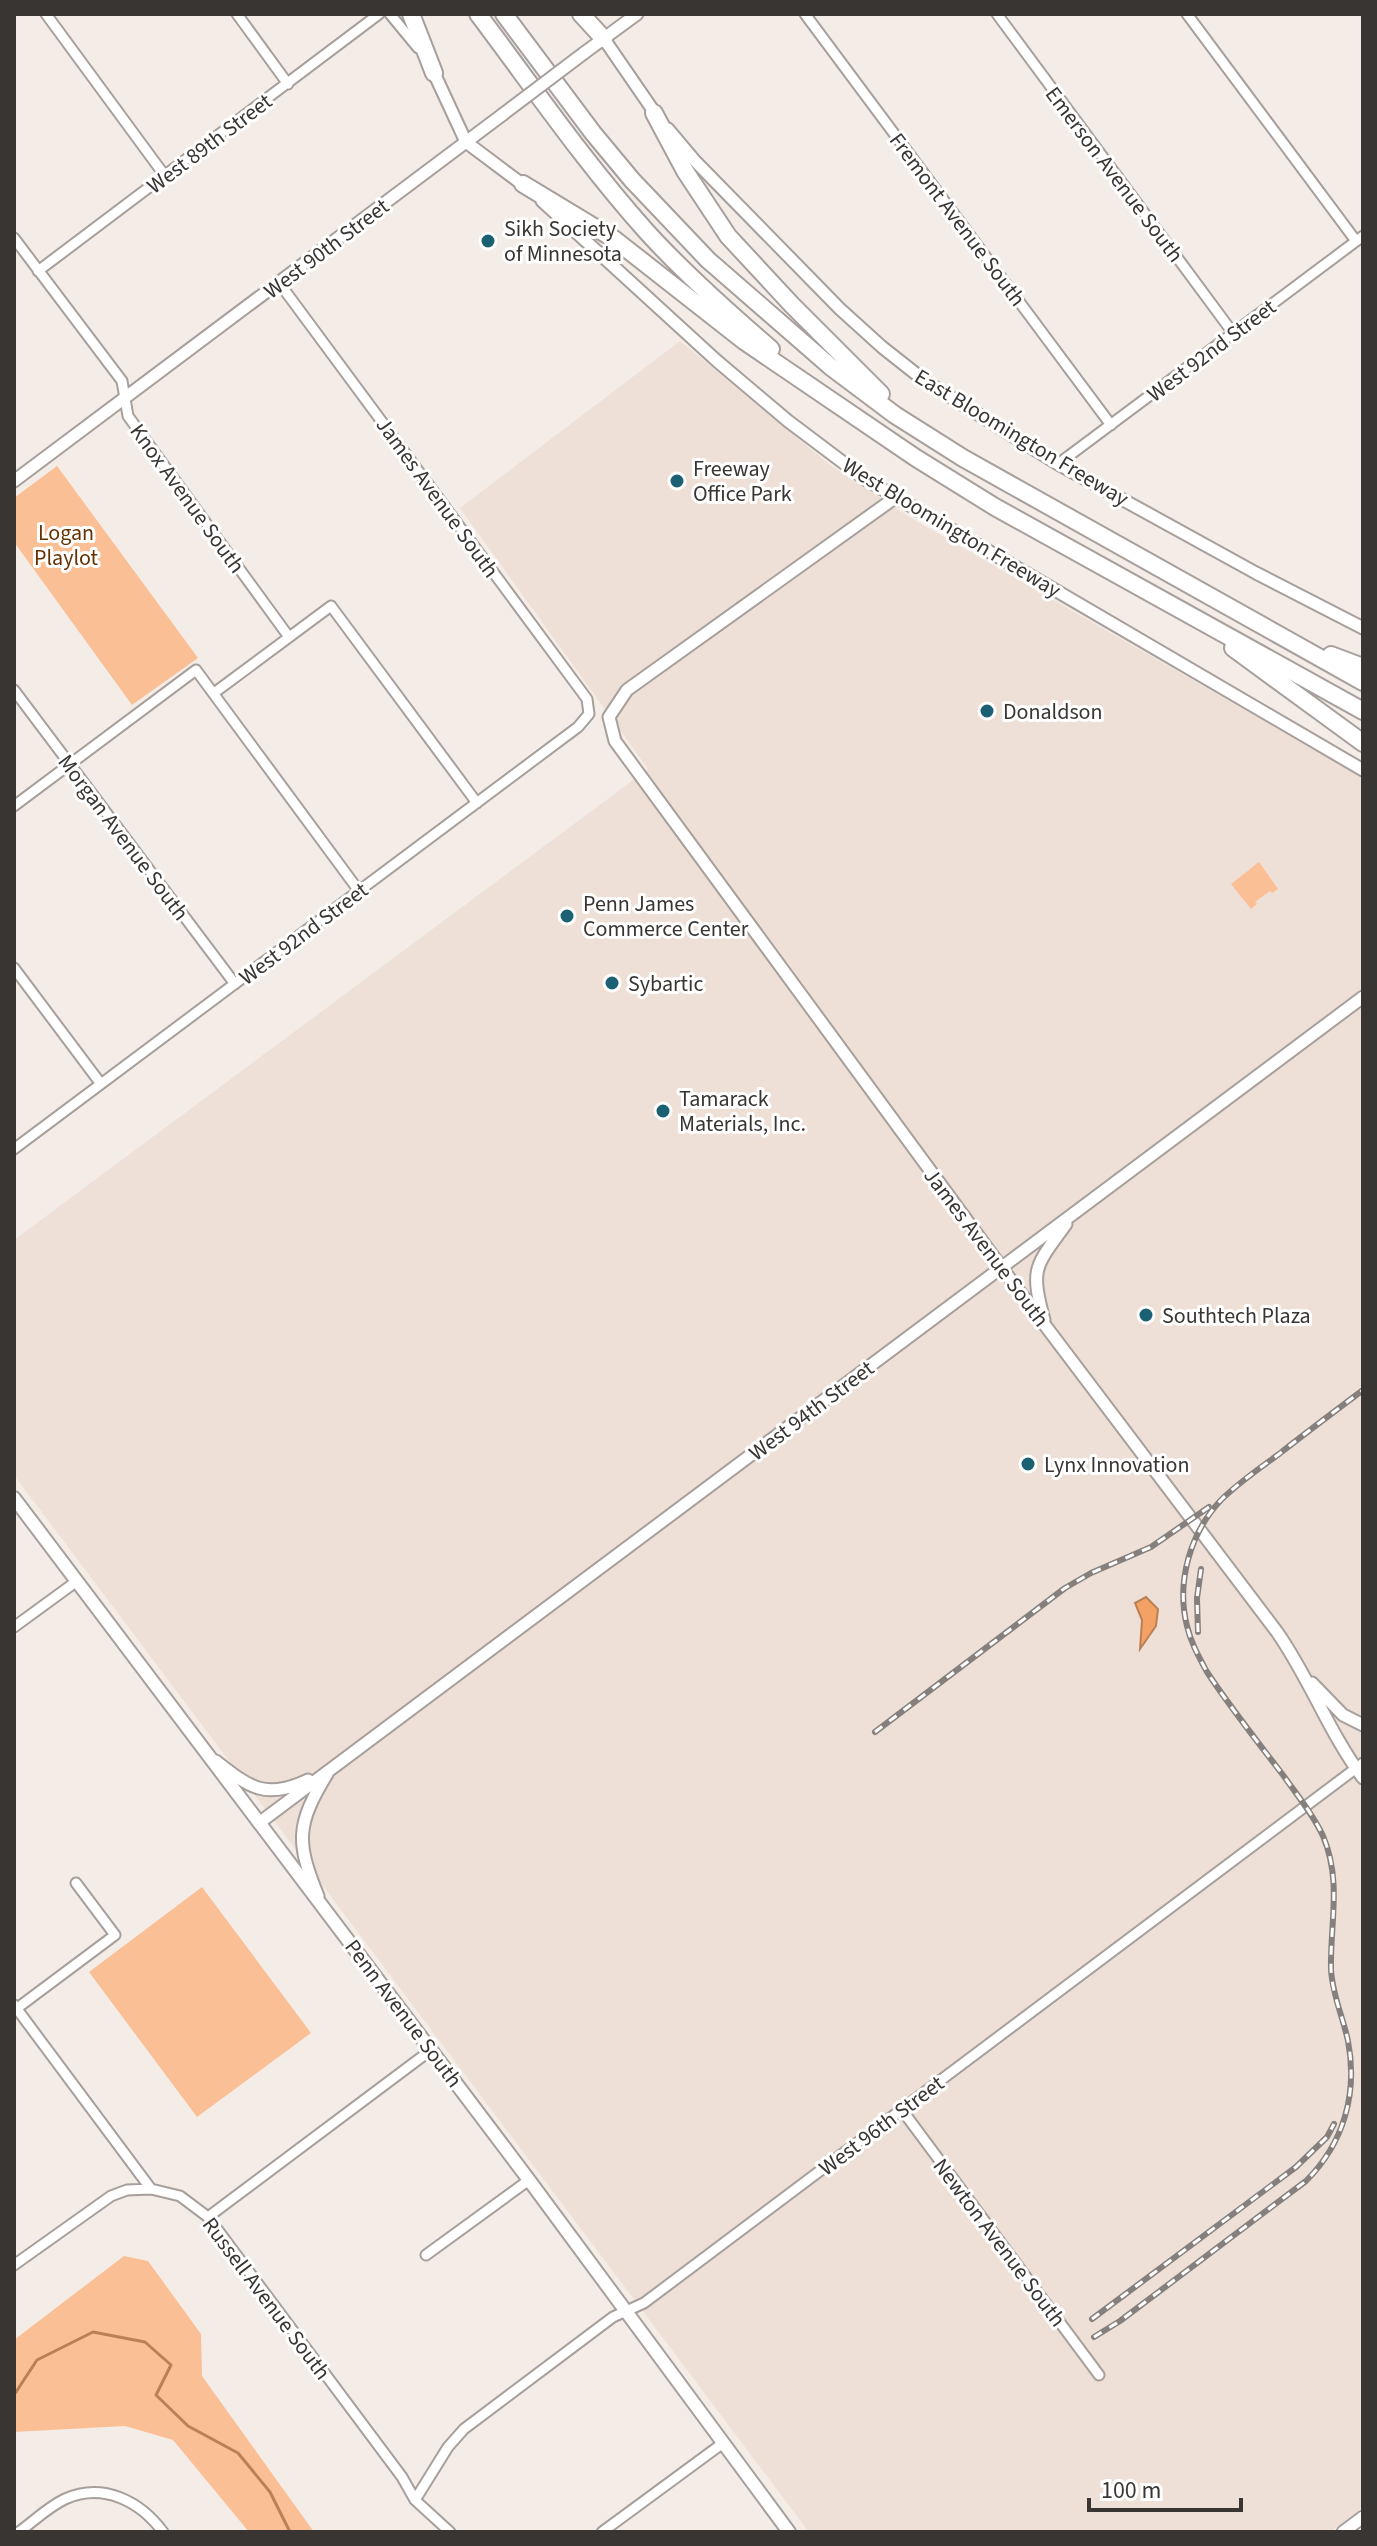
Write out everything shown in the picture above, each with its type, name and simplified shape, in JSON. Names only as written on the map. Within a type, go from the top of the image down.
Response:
[{"type":"highway","points":[[411,14],[434,73]]},
{"type":"highway","points":[[478,14],[596,172],[647,233],[694,280],[833,402]]},
{"type":"highway","points":[[504,14],[622,168],[708,260],[820,359],[913,426],[975,465],[1363,682]]},
{"type":"highway","points":[[581,14],[604,39]]},
{"type":"highway","points":[[654,113],[685,171],[728,236],[913,426]]},
{"type":"highway","points":[[523,184],[614,239],[744,341],[916,458],[995,507],[1363,711]]},
{"type":"highway","points":[[1173,605],[1363,743]]},
{"type":"highway","points":[[1286,639],[1363,667]]},
{"type":"main road","name":"Penn Avenue South","points":[[14,1498],[320,1901],[789,2532]]},
{"type":"street","points":[[46,14],[165,176]]},
{"type":"street","points":[[237,14],[288,84]]},
{"type":"street","name":"West 89th Street","points":[[38,271],[379,14]]},
{"type":"street","points":[[390,14],[412,39],[434,73],[466,142]]},
{"type":"street","name":"West 90th Street","points":[[14,481],[637,14]]},
{"type":"street","name":"Fremont Avenue South","points":[[805,14],[1111,425]]},
{"type":"street","name":"Emerson Avenue South","points":[[997,14],[1233,333]]},
{"type":"street","points":[[1187,14],[1360,239]]},
{"type":"street","name":"East Bloomington Freeway","points":[[604,39],[654,113],[695,161],[840,309],[925,381],[1058,464],[1363,628]]},
{"type":"street","name":"West Bloomington Freeway","points":[[466,142],[523,184],[649,300],[788,421],[865,479],[1363,770]]},
{"type":"street","name":"Knox Avenue South","points":[[14,238],[122,381],[128,416],[289,637]]},
{"type":"street","name":"West 92nd Street","points":[[1058,464],[1360,239]]},
{"type":"street","name":"James Avenue South","points":[[280,284],[587,699],[589,714]]},
{"type":"street","name":"James Avenue South","points":[[896,497],[627,690],[609,717],[610,726],[617,745],[1001,1267],[1277,1632],[1304,1674],[1339,1743],[1361,1770]]},
{"type":"street","points":[[214,693],[331,606],[477,803]]},
{"type":"street","points":[[14,806],[196,670],[359,891]]},
{"type":"street","name":"Morgan Avenue South","points":[[14,690],[235,984]]},
{"type":"street","name":"West 92nd Street","points":[[14,1149],[585,722],[589,714]]},
{"type":"street","points":[[14,968],[101,1084]]},
{"type":"street","name":"West 94th Street","points":[[259,1823],[1363,997]]},
{"type":"street","points":[[1045,1325],[1035,1287],[1036,1272],[1074,1214]]},
{"type":"street","points":[[14,1627],[77,1581]]},
{"type":"street","points":[[1304,1674],[1343,1715],[1363,1725]]},
{"type":"street","points":[[212,1757],[241,1781],[266,1791],[290,1789],[330,1770]]},
{"type":"street","points":[[320,1901],[303,1853],[303,1824],[312,1799],[330,1770]]},
{"type":"street","name":"West 96th Street","points":[[415,2500],[448,2447],[464,2429],[613,2317],[644,2303],[1361,1770]]},
{"type":"street","points":[[76,1883],[115,1935],[15,2007],[151,2189]]},
{"type":"street","points":[[208,2217],[431,2050]]},
{"type":"street","name":"Newton Avenue South","points":[[902,2110],[1099,2375]]},
{"type":"street","points":[[426,2255],[529,2180]]},
{"type":"street","points":[[15,2263],[111,2196],[127,2190],[151,2189]]},
{"type":"street","name":"Russell Avenue South","points":[[151,2189],[180,2196],[208,2217],[402,2477],[415,2500],[450,2532]]},
{"type":"street","points":[[602,2532],[723,2443]]},
{"type":"street","points":[[19,2532],[65,2499],[98,2492],[130,2501],[145,2511],[163,2532]]},
{"type":"street","points":[[1343,2532],[1363,2517]]},
{"type":"shaded area","points":[[680,341],[830,465],[911,518],[1363,778],[1363,2507],[1330,2532],[809,2532],[14,1475],[14,1240],[648,769],[460,508]]},
{"type":"shaded area","points":[[1146,1597],[1158,1609],[1156,1626],[1140,1649],[1142,1620],[1135,1603]]},
{"type":"green space","name":"Logan Playlot","points":[[57,466],[198,658],[132,705],[14,542],[14,498]]},
{"type":"green space","points":[[1259,862],[1278,889],[1255,902],[1257,904],[1251,909],[1231,884]]},
{"type":"green space","points":[[202,1887],[311,2033],[197,2117],[89,1972]]},
{"type":"green space","points":[[124,2256],[148,2261],[201,2334],[202,2376],[314,2532],[249,2532],[173,2440],[125,2426],[14,2432],[14,2340]]},
{"type":"waterway","points":[[14,2395],[37,2360],[93,2332],[145,2342],[171,2365],[156,2395],[188,2426],[238,2453],[270,2492],[290,2532]]},
{"type":"railway","points":[[1094,2337],[1120,2321],[1306,2181],[1330,2150],[1345,2116],[1351,2060],[1332,1978],[1334,1886],[1329,1853],[1310,1812],[1207,1672],[1189,1632],[1183,1592],[1194,1543],[1201,1527],[1221,1500],[1363,1390]]},
{"type":"railway","points":[[875,1732],[1065,1588],[1151,1547],[1209,1507]]},
{"type":"railway","points":[[1198,1632],[1197,1598],[1201,1569]]},
{"type":"railway","points":[[1092,2319],[1296,2167],[1327,2137],[1334,2124]]},
{"type":"place","name":"Sikh Society of Minnesota","points":[[488,241]]},
{"type":"place","name":"Freeway Office Park","points":[[677,481]]},
{"type":"place","name":"Donaldson","points":[[987,711]]},
{"type":"place","name":"Penn James Commerce Center","points":[[567,916]]},
{"type":"place","name":"Sybartic","points":[[612,983]]},
{"type":"place","name":"Tamarack Materials, Inc.","points":[[663,1111]]},
{"type":"place","name":"Southtech Plaza","points":[[1146,1315]]},
{"type":"place","name":"Lynx Innovation","points":[[1028,1464]]}]
